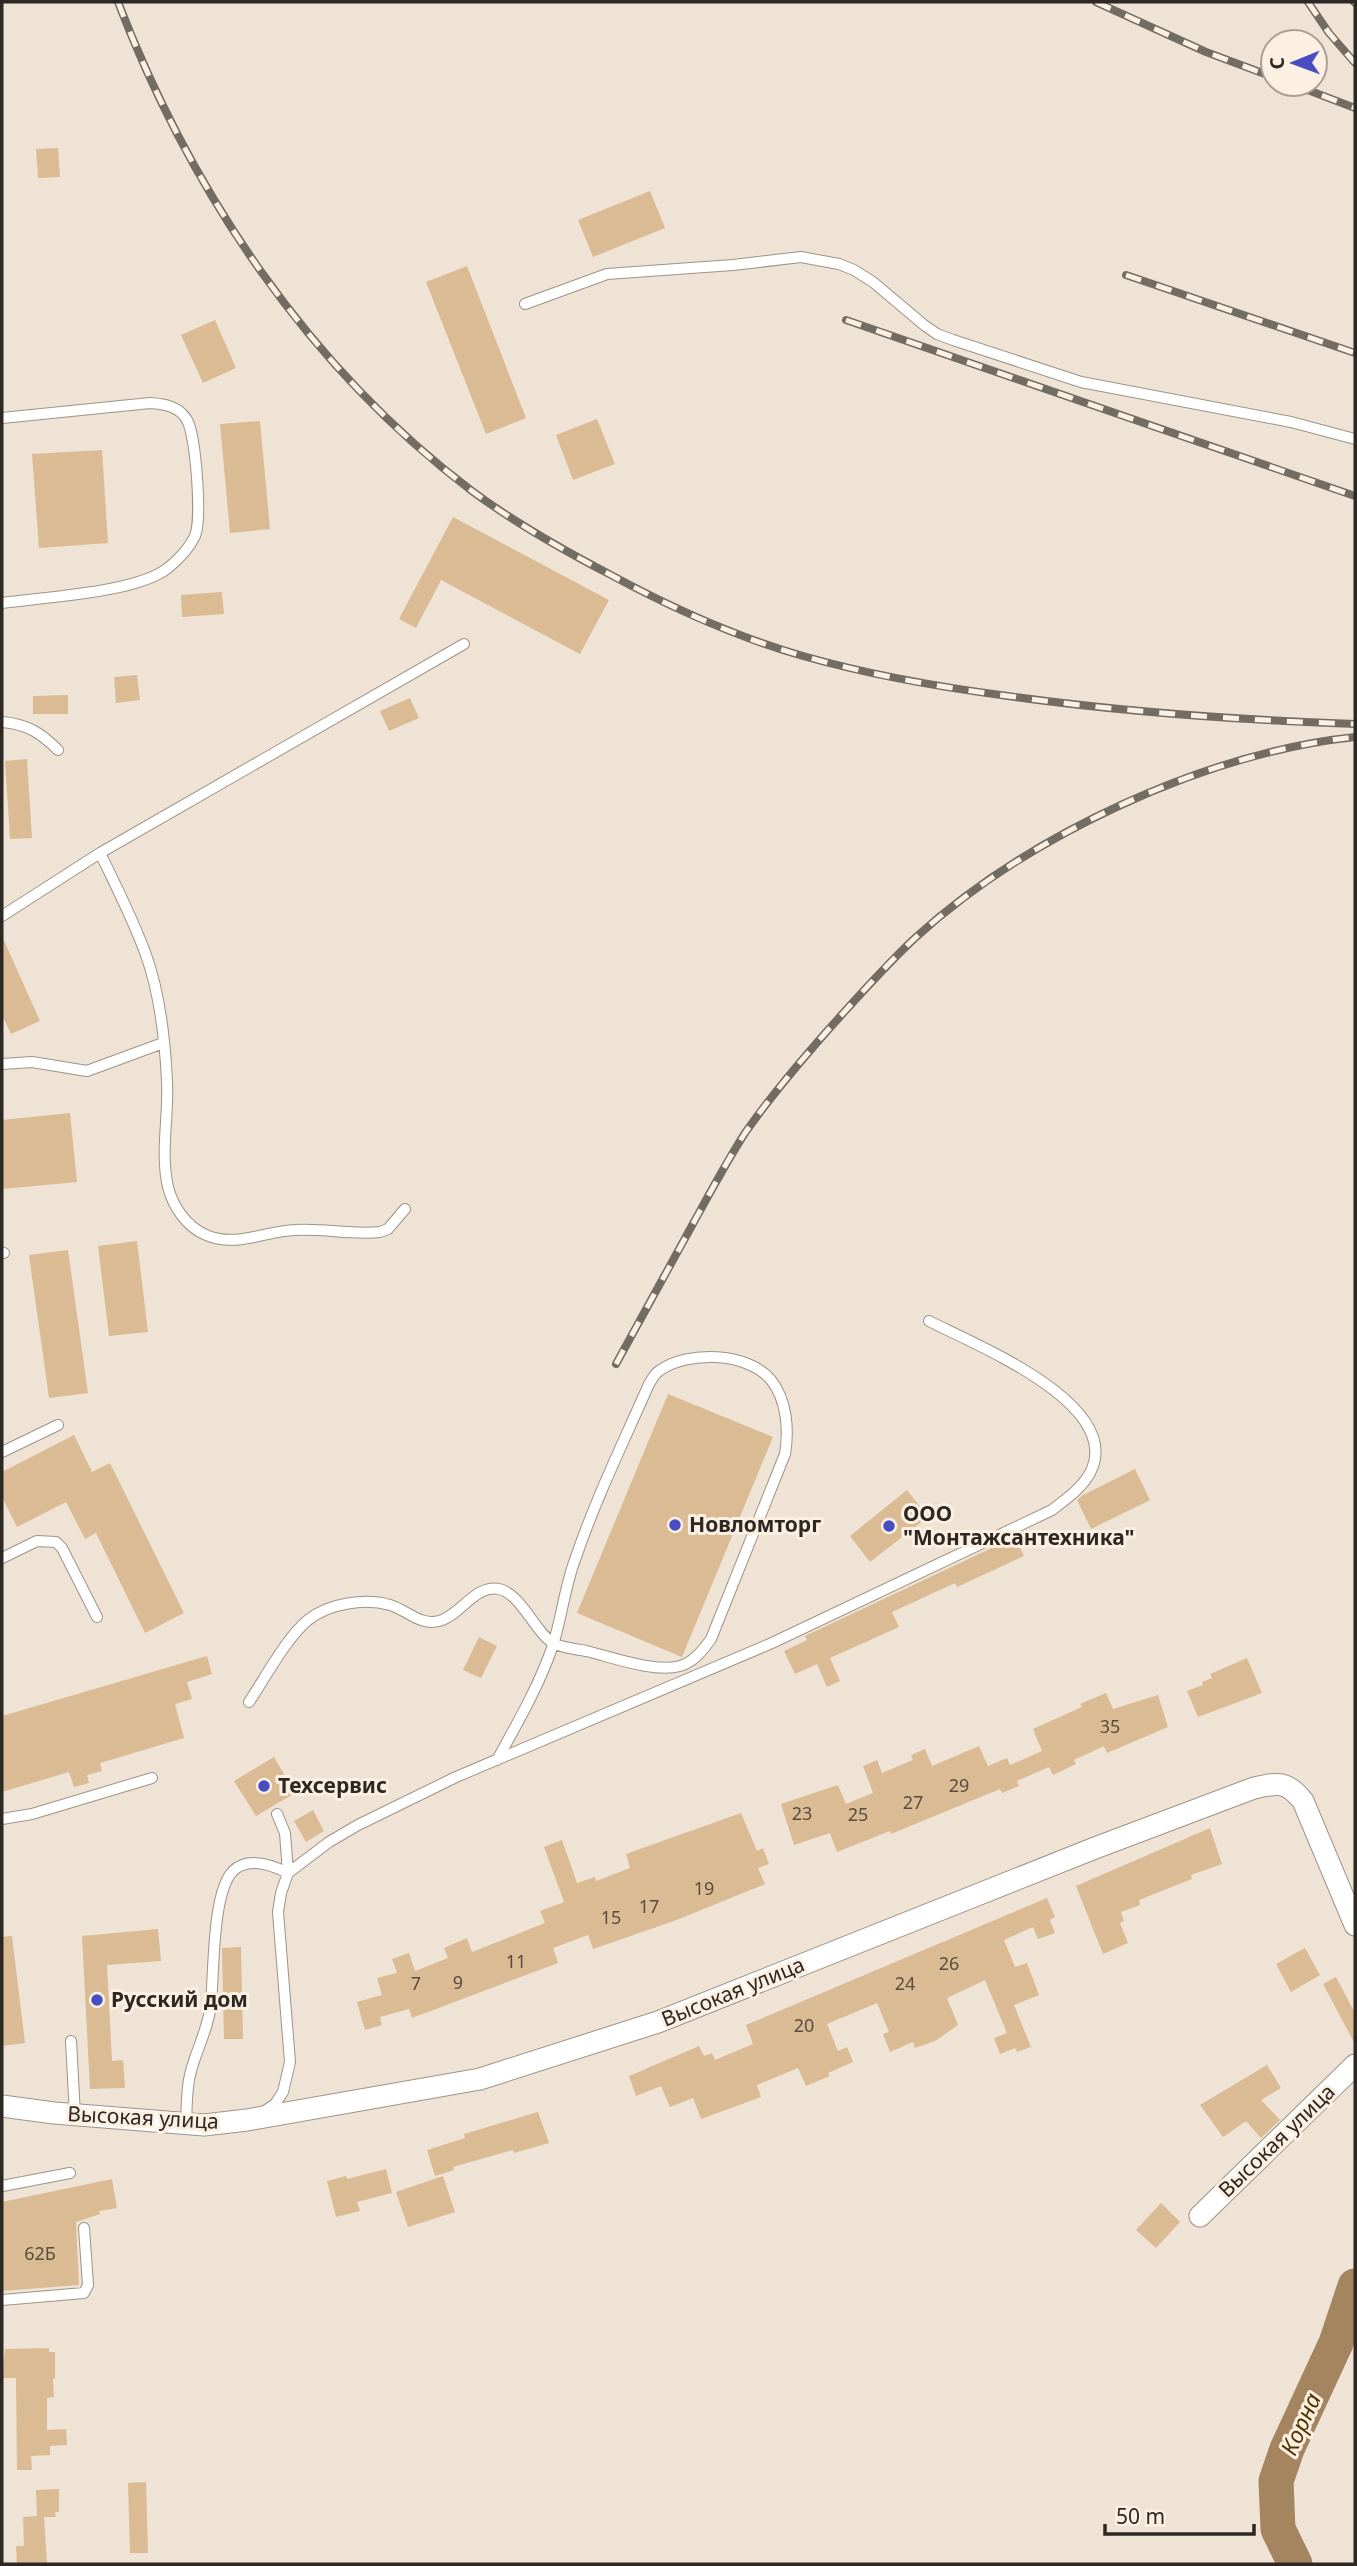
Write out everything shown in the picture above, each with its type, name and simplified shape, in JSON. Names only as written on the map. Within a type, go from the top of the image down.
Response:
[{"type":"street","name":"Высокая улица","points":[[2,2106],[186,2124],[225,2124],[442,2087],[522,2068],[658,2022],[1107,1843],[1254,1788],[1279,1783],[1293,1789],[1303,1801],[1355,1925]]},
{"type":"street","name":"Высокая улица","points":[[1199,2216],[1355,2065]]},
{"type":"lane","points":[[525,304],[607,274],[733,265],[784,258],[817,259],[854,270],[873,282],[923,325],[953,340],[1081,382],[1292,422],[1355,439]]},
{"type":"lane","points":[[2,418],[150,403],[164,404],[178,410],[187,420],[193,436],[199,519],[196,534],[179,559],[151,577],[109,588],[2,603]]},
{"type":"lane","points":[[2,916],[100,853],[464,644]]},
{"type":"lane","points":[[2,722],[21,724],[33,729],[58,750]]},
{"type":"lane","points":[[100,853],[131,915],[147,957],[156,993],[167,1082],[164,1153],[169,1189],[181,1215],[198,1231],[217,1239],[233,1241],[294,1230],[372,1233],[388,1228],[405,1209]]},
{"type":"lane","points":[[2,1064],[32,1062],[87,1071],[163,1043]]},
{"type":"lane","points":[[288,1873],[329,1842],[358,1825],[497,1760],[772,1643],[1052,1510],[1083,1484],[1095,1458],[1093,1442],[1088,1425],[1063,1396],[1028,1373],[929,1321]]},
{"type":"lane","points":[[249,1702],[310,1618],[351,1603],[366,1601],[398,1607],[418,1619],[439,1621],[451,1616],[485,1591],[501,1590],[515,1600],[553,1644],[662,1668],[682,1666],[703,1651],[711,1639],[785,1454],[787,1426],[783,1406],[772,1381],[762,1372],[750,1365],[731,1360],[702,1357],[671,1364],[657,1372],[649,1384],[576,1556],[553,1644],[530,1702],[497,1760]]},
{"type":"lane","points":[[2,1452],[58,1425]]},
{"type":"lane","points":[[2,1558],[37,1541],[56,1542],[62,1548],[97,1617]]},
{"type":"lane","points":[[2,1819],[32,1814],[152,1778]]},
{"type":"lane","points":[[247,2120],[275,2104],[283,2092],[287,2078],[289,2042],[278,1912],[288,1873],[285,1833],[277,1814]]},
{"type":"lane","points":[[186,2124],[189,2079],[209,2019],[214,1946],[226,1883],[231,1872],[250,1863],[275,1866],[288,1873]]},
{"type":"lane","points":[[71,2041],[75,2115]]},
{"type":"lane","points":[[2,2186],[70,2173]]},
{"type":"lane","points":[[2,2300],[84,2293],[88,2285],[84,2228]]},
{"type":"building","points":[[58,148],[60,177],[38,178],[36,149]]},
{"type":"building","points":[[650,191],[665,228],[593,257],[578,220]]},
{"type":"building","points":[[467,266],[526,418],[486,434],[426,282]]},
{"type":"building","points":[[215,320],[236,368],[203,383],[181,335]]},
{"type":"building","points":[[597,419],[615,464],[573,480],[556,435]]},
{"type":"building","points":[[260,421],[270,529],[230,533],[220,424]]},
{"type":"building","points":[[102,450],[108,543],[39,548],[32,454]]},
{"type":"building","points":[[453,517],[609,600],[580,654],[441,580],[416,628],[399,619]]},
{"type":"building","points":[[222,592],[224,614],[182,617],[181,595]]},
{"type":"building","points":[[137,675],[140,700],[116,703],[114,677]]},
{"type":"building","points":[[68,695],[68,714],[33,714],[33,696]]},
{"type":"building","points":[[410,698],[419,718],[389,731],[380,711]]},
{"type":"building","points":[[27,759],[32,838],[10,839],[5,761]]},
{"type":"building","points":[[2,936],[40,1021],[11,1034],[2,1015]]},
{"type":"building","points":[[70,1113],[77,1182],[2,1189],[2,1120]]},
{"type":"building","points":[[137,1241],[148,1332],[109,1336],[98,1246]]},
{"type":"building","points":[[68,1250],[88,1393],[49,1398],[29,1255]]},
{"type":"building","name":"Новломторг","points":[[668,1394],[773,1437],[682,1657],[577,1613]]},
{"type":"building","points":[[74,1435],[92,1472],[110,1463],[184,1613],[145,1633],[96,1533],[85,1539],[66,1502],[17,1527],[2,1497],[2,1472]]},
{"type":"building","points":[[1135,1469],[1150,1500],[1091,1529],[1077,1500]]},
{"type":"building","name":"ООО \"Монтажсантехника\"","points":[[907,1490],[928,1517],[870,1562],[850,1536]]},
{"type":"building","points":[[1015,1537],[1024,1556],[957,1587],[955,1583],[892,1612],[899,1627],[830,1658],[840,1681],[827,1687],[817,1664],[795,1674],[784,1651],[807,1640],[805,1636]]},
{"type":"building","points":[[479,1637],[497,1646],[481,1678],[463,1670]]},
{"type":"building","points":[[207,1656],[212,1674],[187,1682],[192,1699],[175,1704],[184,1738],[100,1763],[102,1771],[87,1775],[89,1783],[74,1787],[69,1772],[2,1792],[2,1716]]},
{"type":"building","points":[[1247,1658],[1262,1693],[1198,1717],[1187,1691],[1203,1685],[1202,1682],[1212,1678],[1210,1674]]},
{"type":"building","points":[[1106,1693],[1113,1709],[1158,1695],[1168,1727],[1107,1753],[1104,1746],[1074,1760],[1076,1764],[1053,1775],[1049,1767],[1017,1781],[1019,1786],[1002,1793],[1000,1789],[891,1834],[890,1831],[837,1852],[830,1833],[794,1845],[781,1804],[838,1785],[846,1804],[873,1793],[863,1766],[877,1760],[882,1773],[913,1760],[911,1755],[925,1749],[932,1766],[979,1746],[988,1766],[1007,1758],[1010,1765],[1042,1751],[1033,1729]]},
{"type":"building","name":"Техсервис","points":[[274,1757],[295,1793],[256,1816],[234,1781]]},
{"type":"building","points":[[313,1810],[324,1831],[306,1842],[294,1821]]},
{"type":"building","points":[[741,1813],[757,1851],[763,1848],[769,1864],[758,1868],[765,1884],[674,1921],[593,1949],[588,1935],[553,1948],[558,1963],[412,2018],[409,2009],[380,2017],[382,2025],[365,2030],[357,2002],[382,1995],[377,1978],[397,1973],[392,1959],[409,1953],[415,1971],[448,1958],[444,1948],[467,1938],[472,1952],[545,1923],[540,1911],[564,1902],[544,1847],[562,1840],[577,1883],[595,1877],[596,1881],[630,1868],[626,1854]]},
{"type":"building","points":[[1210,1828],[1222,1864],[1191,1875],[1192,1879],[1139,1900],[1140,1905],[1121,1912],[1124,1921],[1120,1923],[1128,1943],[1103,1954],[1076,1886]]},
{"type":"building","points":[[1047,1898],[1055,1917],[1050,1920],[1055,1933],[1038,1939],[1033,1927],[1004,1940],[1015,1967],[1027,1963],[1039,1995],[1014,2005],[1031,2047],[1017,2052],[1015,2048],[1000,2054],[994,2038],[1007,2033],[985,1980],[947,1998],[958,2025],[935,2041],[915,2048],[913,2042],[890,2052],[883,2034],[889,2032],[877,2003],[827,2024],[838,2051],[847,2047],[853,2062],[806,2086],[798,2068],[757,2085],[761,2097],[701,2119],[693,2098],[670,2107],[661,2086],[636,2096],[629,2076],[699,2046],[704,2056],[712,2053],[715,2060],[753,2044],[746,2025]]},
{"type":"building","points":[[158,1929],[161,1961],[107,1965],[112,2061],[123,2060],[125,2088],[90,2089],[82,1936]]},
{"type":"building","points":[[12,1936],[25,2043],[2,2046],[2,1937]]},
{"type":"building","points":[[241,1947],[243,2039],[224,2039],[222,1948]]},
{"type":"building","points":[[1305,1948],[1320,1975],[1291,1992],[1276,1964]]},
{"type":"building","points":[[1336,1977],[1355,2013],[1355,2044],[1323,1984]]},
{"type":"building","points":[[1267,2065],[1281,2088],[1261,2100],[1280,2120],[1261,2138],[1246,2121],[1223,2137],[1200,2105]]},
{"type":"building","points":[[538,2112],[549,2143],[453,2167],[454,2170],[435,2176],[427,2150],[465,2138],[464,2134]]},
{"type":"building","points":[[386,2169],[392,2193],[357,2202],[360,2211],[336,2217],[327,2181]]},
{"type":"building","points":[[443,2176],[455,2212],[408,2227],[396,2192]]},
{"type":"building","points":[[112,2179],[117,2208],[99,2211],[100,2214],[76,2222],[79,2285],[2,2291],[2,2202]]},
{"type":"building","points":[[1161,2203],[1180,2222],[1156,2248],[1136,2230]]},
{"type":"building","points":[[49,2348],[49,2352],[55,2352],[55,2379],[54,2397],[47,2398],[47,2430],[66,2429],[67,2445],[50,2446],[50,2455],[31,2456],[32,2470],[17,2470],[16,2378],[2,2378],[5,2349]]},
{"type":"building","points":[[146,2482],[148,2553],[130,2553],[128,2483]]},
{"type":"building","points":[[59,2489],[59,2512],[55,2512],[56,2517],[44,2517],[47,2563],[17,2564],[16,2546],[24,2546],[23,2517],[37,2516],[36,2490]]},
{"type":"waterway","name":"Корна","points":[[1295,2564],[1278,2529],[1276,2481],[1287,2449],[1336,2343],[1355,2286]]},
{"type":"railway","points":[[118,2],[147,72],[181,141],[219,208],[261,271],[307,332],[358,389],[413,442],[472,491],[540,536],[634,587],[705,621],[753,640],[854,669],[956,689],[1095,707],[1225,718],[1355,724]]},
{"type":"railway","points":[[1096,2],[1206,52],[1259,72]]},
{"type":"railway","points":[[1308,2],[1329,33],[1355,63]]},
{"type":"railway","points":[[1329,98],[1355,108]]},
{"type":"railway","points":[[1126,275],[1355,353]]},
{"type":"railway","points":[[846,320],[1355,496]]},
{"type":"railway","points":[[616,1364],[745,1133],[817,1042],[915,938],[960,901],[1010,866],[1120,805],[1238,761],[1297,746],[1355,737]]},
{"type":"place","name":"Новломторг","points":[[675,1525]]},
{"type":"place","name":"ООО \"Монтажсантехника\"","points":[[889,1526]]},
{"type":"place","name":"Техсервис","points":[[264,1786]]},
{"type":"place","name":"Русский дом","points":[[97,2000]]}]
